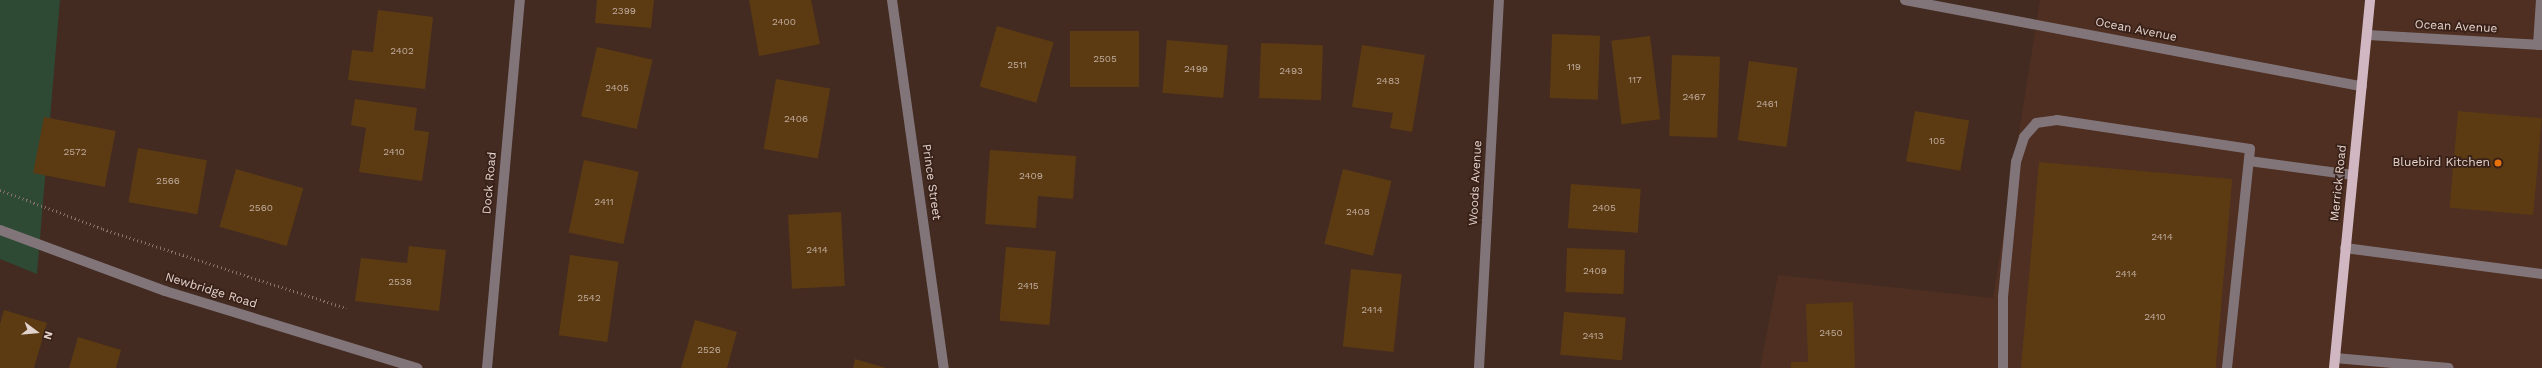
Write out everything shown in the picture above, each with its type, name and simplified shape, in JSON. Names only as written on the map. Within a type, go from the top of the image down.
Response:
[{"type":"main road","name":"Merrick Road","points":[[2334,363],[2368,35],[2370,0]]},
{"type":"street","name":"Dock Road","points":[[487,368],[520,0]]},
{"type":"street","name":"Prince Street","points":[[892,0],[944,368]]},
{"type":"street","name":"Woods Avenue","points":[[1480,368],[1499,0]]},
{"type":"street","name":"Ocean Avenue","points":[[1905,0],[2362,86]]},
{"type":"street","points":[[2540,45],[2541,0]]},
{"type":"street","name":"Ocean Avenue","points":[[2368,35],[2540,45]]},
{"type":"street","points":[[2003,368],[2003,297],[2016,162],[2024,137],[2036,123],[2057,120],[2250,149],[2227,368]]},
{"type":"street","points":[[2249,161],[2353,175]]},
{"type":"street","name":"Newbridge Road","points":[[0,230],[165,291],[417,368]]},
{"type":"street","points":[[2346,248],[2542,274]]},
{"type":"street","points":[[2334,363],[2449,368]]},
{"type":"path","points":[[0,190],[103,229],[346,308]]},
{"type":"shaded area","points":[[2040,0],[2542,0],[2542,368],[1760,368],[1778,275],[1993,298]]},
{"type":"green space","points":[[0,0],[60,0],[37,274],[0,259]]},
{"type":"building","points":[[597,0],[654,0],[651,28],[595,23]]},
{"type":"building","points":[[749,0],[811,0],[820,44],[759,56]]},
{"type":"building","points":[[378,10],[433,17],[425,89],[348,80],[352,50],[373,52]]},
{"type":"building","points":[[997,26],[1054,42],[1036,103],[980,87]]},
{"type":"building","points":[[1070,31],[1139,31],[1139,87],[1070,87]]},
{"type":"building","points":[[1552,34],[1600,36],[1598,100],[1550,98]]},
{"type":"building","points":[[1650,36],[1660,119],[1622,124],[1611,41]]},
{"type":"building","points":[[1167,40],[1228,45],[1223,98],[1162,93]]},
{"type":"building","points":[[1261,43],[1323,45],[1321,100],[1259,98]]},
{"type":"building","points":[[1362,45],[1425,55],[1412,132],[1390,128],[1393,113],[1352,107]]},
{"type":"building","points":[[597,47],[653,60],[637,129],[581,116]]},
{"type":"building","points":[[1672,55],[1720,57],[1717,138],[1669,136]]},
{"type":"building","points":[[1749,61],[1798,68],[1786,147],[1738,140]]},
{"type":"building","points":[[776,79],[830,89],[818,158],[764,149]]},
{"type":"building","points":[[355,99],[417,108],[414,130],[429,132],[422,181],[359,172],[366,128],[351,125]]},
{"type":"building","points":[[1915,111],[1969,121],[1960,171],[1906,161]]},
{"type":"building","name":"Bluebird Kitchen","points":[[2458,111],[2542,118],[2533,215],[2450,208]]},
{"type":"building","points":[[44,117],[116,131],[105,187],[33,173]]},
{"type":"building","points":[[138,148],[207,160],[197,214],[128,202]]},
{"type":"building","points":[[990,150],[1076,156],[1073,199],[1038,196],[1036,228],[985,224]]},
{"type":"building","points":[[584,160],[639,172],[623,244],[569,232]]},
{"type":"building","points":[[2039,162],[2232,179],[2216,368],[2021,368]]},
{"type":"building","points":[[236,169],[303,188],[287,246],[219,227]]},
{"type":"building","points":[[1343,169],[1392,181],[1373,256],[1324,244]]},
{"type":"building","points":[[1571,184],[1641,189],[1638,233],[1568,228]]},
{"type":"building","points":[[841,212],[845,286],[792,289],[788,215]]},
{"type":"building","points":[[409,246],[446,250],[439,311],[355,301],[361,258],[407,263]]},
{"type":"building","points":[[1006,247],[1056,251],[1049,325],[1000,321]]},
{"type":"building","points":[[1567,248],[1625,250],[1623,294],[1565,292]]},
{"type":"building","points":[[570,255],[619,262],[607,342],[559,335]]},
{"type":"building","points":[[1351,269],[1402,274],[1394,352],[1343,347]]},
{"type":"building","points":[[1853,302],[1855,368],[1791,368],[1791,362],[1808,362],[1806,304]]},
{"type":"building","points":[[4,310],[47,323],[34,368],[0,368],[0,324]]},
{"type":"building","points":[[1564,312],[1626,317],[1622,360],[1560,355]]},
{"type":"building","points":[[695,320],[737,332],[727,368],[681,368]]},
{"type":"building","points":[[78,337],[121,350],[116,368],[69,368]]},
{"type":"building","points":[[855,359],[886,368],[853,368]]},
{"type":"place","name":"Bluebird Kitchen","points":[[2498,163]]}]
